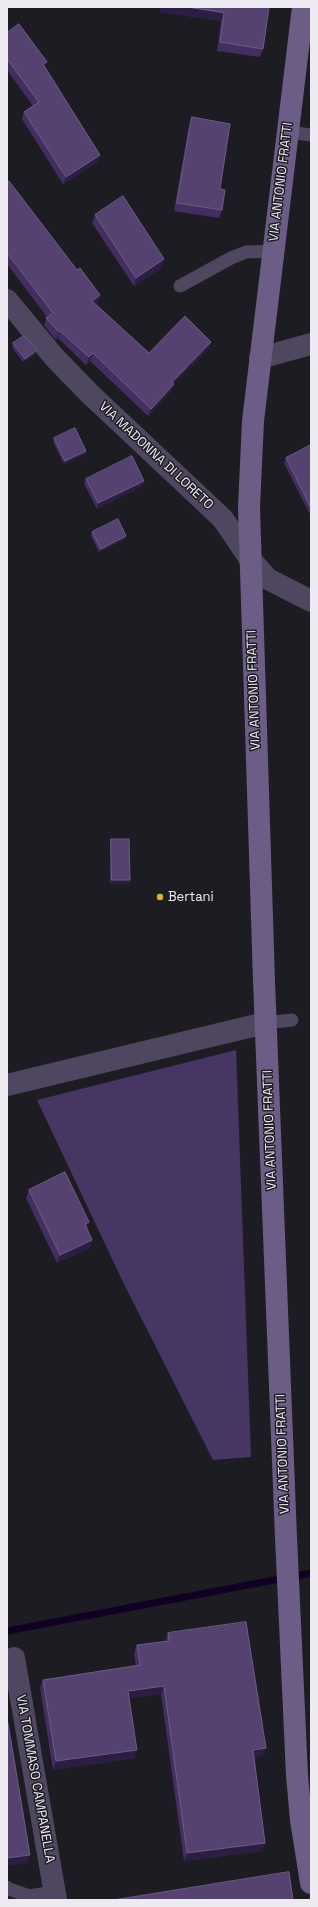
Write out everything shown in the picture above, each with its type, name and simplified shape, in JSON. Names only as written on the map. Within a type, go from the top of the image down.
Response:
[{"type":"street","name":"VIA ANTONIO FRATTI","points":[[303,7],[304,49],[287,132],[260,358],[252,446],[249,507],[265,1023],[297,1775],[301,1820],[311,1883]]},
{"type":"street","name":"VIA MADONNA DI LORETO","points":[[7,300],[56,358],[90,394],[223,519],[250,559],[268,579],[311,601]]},
{"type":"street","points":[[260,358],[311,344]]},
{"type":"street","points":[[7,1086],[265,1023]]},
{"type":"street","name":"VIA TOMMASO CAMPANELLA","points":[[14,1658],[55,1896]]},
{"type":"lane","points":[[287,132],[311,135]]},
{"type":"lane","points":[[180,286],[231,258],[246,252],[273,251]]},
{"type":"lane","points":[[265,1023],[292,1020]]},
{"type":"lane","points":[[7,1886],[9,1889],[30,1896],[55,1896]]},
{"type":"shaded area","points":[[236,1050],[251,1457],[213,1460],[123,1282],[37,1100]]},
{"type":"building","points":[[187,7],[269,7],[263,49],[220,42],[224,13]]},
{"type":"building","points":[[19,24],[47,62],[43,64],[100,155],[66,177],[24,112],[39,102],[7,59],[7,33]]},
{"type":"building","points":[[192,117],[230,124],[220,189],[225,190],[222,210],[177,203]]},
{"type":"building","points":[[9,181],[77,270],[80,268],[100,295],[92,301],[149,353],[185,316],[211,342],[172,382],[174,384],[151,409],[93,353],[89,357],[60,331],[59,332],[46,318],[53,313],[7,253],[7,183]]},
{"type":"building","points":[[123,196],[164,259],[136,278],[95,215]]},
{"type":"building","points":[[24,336],[37,350],[25,359],[13,343]]},
{"type":"building","points":[[75,428],[86,451],[65,461],[54,438]]},
{"type":"building","points":[[311,445],[311,508],[286,458]]},
{"type":"building","points":[[132,456],[144,481],[98,503],[86,479]]},
{"type":"building","points":[[118,519],[126,536],[101,549],[92,532]]},
{"type":"building","points":[[111,839],[129,839],[130,880],[112,880]]},
{"type":"building","points":[[65,1172],[89,1222],[85,1224],[92,1240],[60,1255],[29,1190]]},
{"type":"building","points":[[246,1622],[266,1748],[253,1750],[265,1843],[187,1853],[164,1686],[128,1691],[137,1750],[56,1761],[43,1680],[140,1665],[137,1645],[169,1641],[168,1633]]},
{"type":"building","points":[[7,1717],[30,1855],[7,1858]]},
{"type":"building","points":[[289,1872],[293,1900],[114,1900]]},
{"type":"waterway","points":[[7,1631],[311,1573]]},
{"type":"place","name":"Bertani","points":[[160,897]]}]
